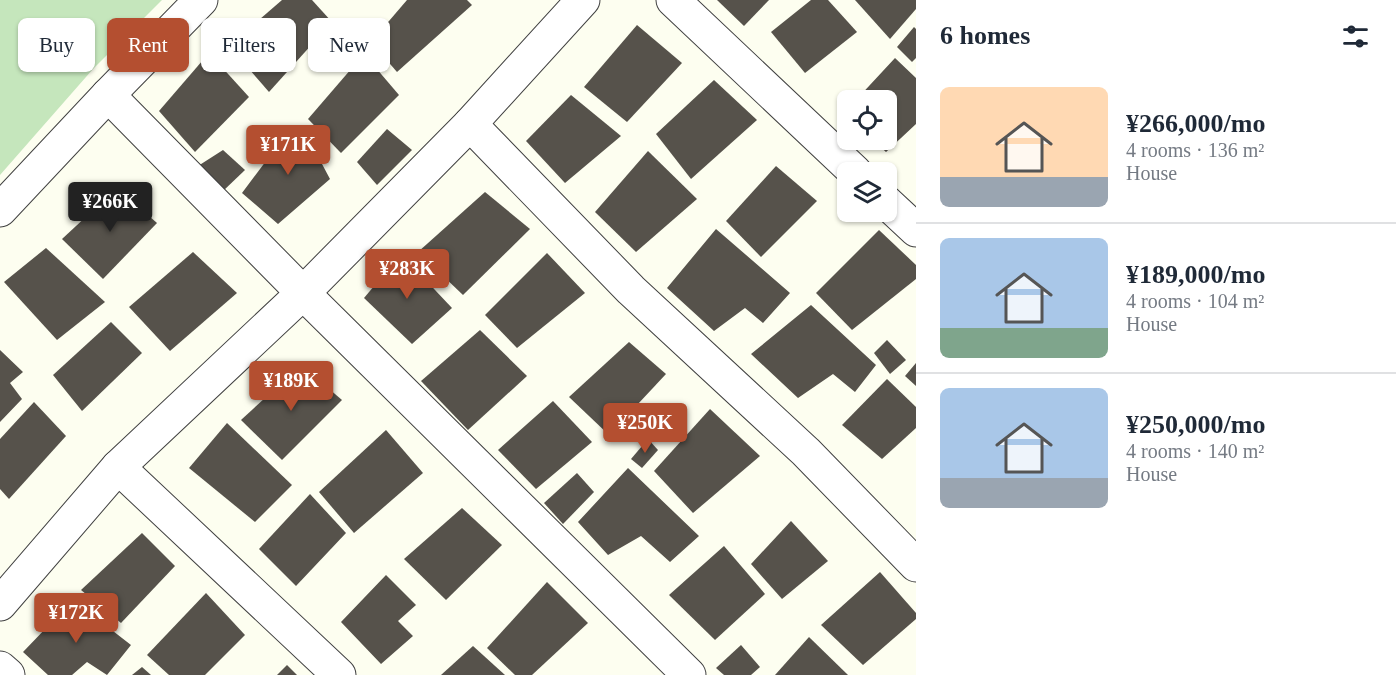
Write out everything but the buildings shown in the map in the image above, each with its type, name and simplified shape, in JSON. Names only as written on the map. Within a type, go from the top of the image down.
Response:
[{"type":"street","points":[[0,210],[201,0]]},
{"type":"street","points":[[0,604],[117,467],[303,293],[471,124],[583,0]]},
{"type":"street","points":[[673,0],[844,162]]},
{"type":"street","points":[[108,95],[303,293],[689,675]]},
{"type":"street","points":[[471,124],[631,290],[806,452],[916,565]]},
{"type":"street","points":[[897,212],[916,230]]},
{"type":"street","points":[[117,467],[339,675]]},
{"type":"street","points":[[0,668],[8,675]]},
{"type":"green space","points":[[0,0],[162,0],[144,18],[107,18],[107,55],[95,67],[95,18],[18,18],[18,72],[90,72],[0,175]]}]
